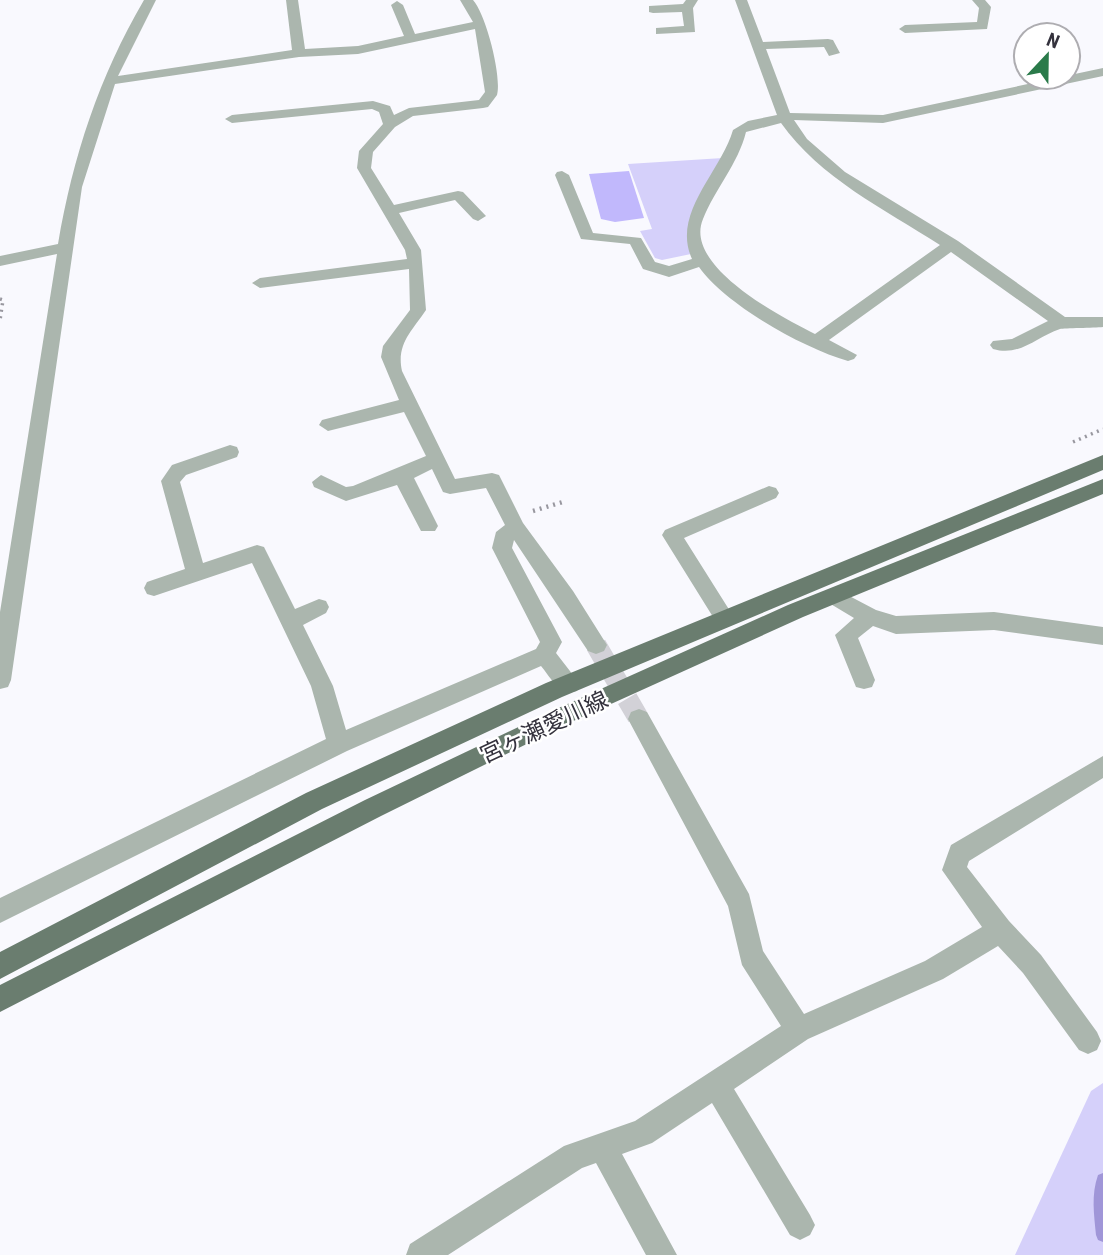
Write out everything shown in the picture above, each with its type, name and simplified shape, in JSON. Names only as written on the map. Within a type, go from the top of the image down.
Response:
[{"type":"main road","name":"宮ヶ瀬愛川線","points":[[0,966],[314,801],[569,684],[1103,462]]},
{"type":"main road","name":"宮ヶ瀬愛川線","points":[[0,999],[317,835],[592,704],[753,630],[1103,485]]},
{"type":"street","points":[[0,680],[64,248],[86,143],[122,49],[150,0]]},
{"type":"street","points":[[466,0],[474,9],[480,24],[492,92],[487,101],[483,104],[409,112],[390,124],[370,143],[364,157],[369,177],[413,250],[413,263],[417,271],[418,310],[392,346],[390,357],[409,404],[450,487],[492,480],[514,523],[596,645]]},
{"type":"street","points":[[741,0],[785,118],[803,142],[840,175],[952,244],[1016,287],[1060,322],[1076,325],[1103,322]]},
{"type":"street","points":[[905,29],[924,25],[983,26],[985,7],[978,0]]},
{"type":"street","points":[[287,3],[299,53]]},
{"type":"street","points":[[653,9],[689,4],[691,29],[660,31]]},
{"type":"street","points":[[397,5],[411,38]]},
{"type":"street","points":[[108,81],[299,53],[358,50],[480,24]]},
{"type":"street","points":[[757,46],[828,43],[834,53]]},
{"type":"street","points":[[848,355],[816,341],[728,288],[701,261],[695,246],[694,221],[735,148],[740,130],[753,124],[801,115],[841,120],[883,119],[1103,72]]},
{"type":"street","points":[[232,119],[254,112],[344,103],[373,105],[385,109],[390,124]]},
{"type":"street","points":[[562,175],[586,236],[598,240],[626,238],[636,241],[649,265],[668,272],[701,261]]},
{"type":"street","points":[[389,211],[458,195],[478,216]]},
{"type":"street","points":[[816,341],[952,244]]},
{"type":"street","points":[[0,261],[64,248]]},
{"type":"street","points":[[260,283],[284,273],[413,263]]},
{"type":"street","points":[[999,345],[1015,345],[1060,322]]},
{"type":"street","points":[[328,425],[409,404]]},
{"type":"street","points":[[196,573],[170,481],[178,470],[203,454],[230,452]]},
{"type":"street","points":[[321,482],[345,494],[405,472],[412,472],[435,460]]},
{"type":"street","points":[[405,472],[404,479],[428,526]]},
{"type":"street","points":[[725,619],[672,535],[736,498],[769,493]]},
{"type":"street","points":[[0,911],[338,744],[544,655],[551,642],[502,548],[503,537],[514,523]]},
{"type":"street","points":[[154,588],[257,553],[322,686],[338,744]]},
{"type":"street","points":[[836,597],[870,617],[896,625],[994,621],[1103,636]]},
{"type":"street","points":[[290,621],[319,607]]},
{"type":"street","points":[[864,680],[846,635],[870,617]]},
{"type":"street","points":[[544,655],[569,684]]},
{"type":"street","points":[[639,719],[740,903],[751,956],[799,1030]]},
{"type":"street","points":[[1088,1041],[1032,964],[1000,930],[954,870],[960,853],[1103,766]]},
{"type":"street","points":[[421,1255],[574,1156],[642,1133],[799,1030],[934,970],[1000,930]]},
{"type":"street","points":[[717,1086],[800,1225]]},
{"type":"street","points":[[602,1146],[662,1254]]},
{"type":"path","points":[[0,299],[3,300],[0,320]]},
{"type":"path","points":[[1073,442],[1103,429]]},
{"type":"path","points":[[514,523],[566,500]]},
{"type":"shaded area","points":[[723,158],[702,192],[693,215],[689,240],[691,254],[662,260],[655,258],[640,231],[652,229],[628,164]]},
{"type":"shaded area","points":[[1103,1083],[1103,1255],[1015,1255],[1091,1091]]},
{"type":"building","points":[[629,171],[644,218],[615,222],[601,219],[589,174]]},
{"type":"waterway","points":[[1103,1180],[1099,1204],[1103,1235]]},
{"type":"tunnel","points":[[596,645],[639,719]]}]
